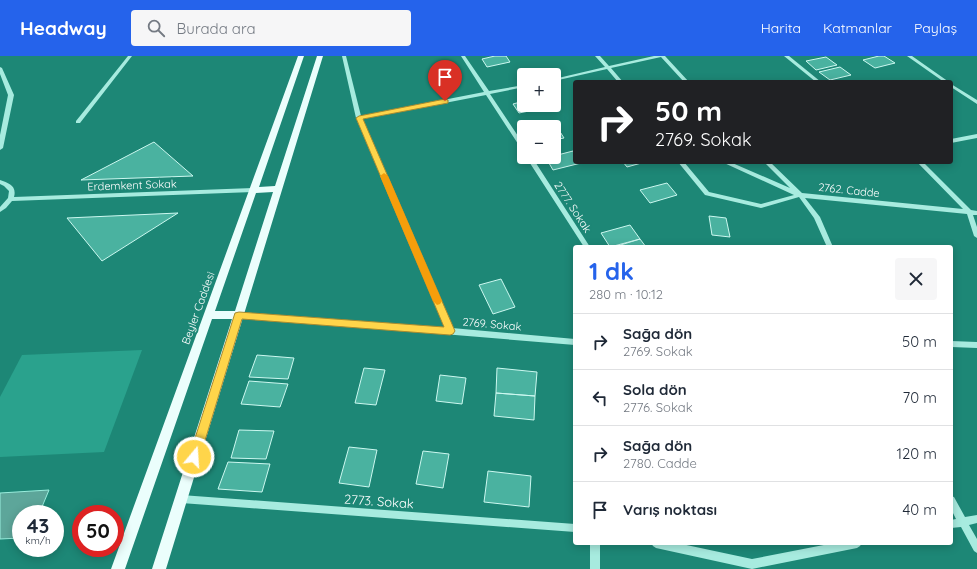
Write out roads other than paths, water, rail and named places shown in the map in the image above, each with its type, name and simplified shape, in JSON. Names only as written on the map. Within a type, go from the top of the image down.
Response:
[{"type":"main road","name":"Beyler Caddesi","points":[[118,569],[301,56]]},
{"type":"main road","points":[[159,569],[320,56]]},
{"type":"main road","points":[[253,190],[278,189]]},
{"type":"main road","points":[[209,315],[239,315]]},
{"type":"street","points":[[78,122],[130,56]]},
{"type":"street","points":[[344,56],[359,118],[450,331]]},
{"type":"street","points":[[463,56],[517,138]]},
{"type":"street","points":[[596,56],[619,80]]},
{"type":"street","points":[[561,79],[661,56],[685,80]]},
{"type":"street","points":[[786,56],[816,80]]},
{"type":"street","points":[[909,56],[944,80]]},
{"type":"street","points":[[0,68],[11,96],[0,148]]},
{"type":"street","points":[[953,86],[977,102]]},
{"type":"street","points":[[359,118],[517,87]]},
{"type":"street","points":[[953,141],[977,136]]},
{"type":"street","name":"2777. Sokak","points":[[534,164],[586,245]]},
{"type":"street","points":[[683,164],[707,194],[761,206],[800,195]]},
{"type":"street","name":"2762. Cadde","points":[[730,164],[800,195],[977,213]]},
{"type":"street","points":[[769,164],[800,195],[817,217],[829,245]]},
{"type":"street","points":[[922,164],[969,212],[977,236]]},
{"type":"street","points":[[0,182],[8,184],[12,188],[13,193],[11,199],[0,210]]},
{"type":"street","name":"Erdemkent Sokak","points":[[11,199],[253,190]]},
{"type":"street","name":"2769. Sokak","points":[[239,315],[573,342]]},
{"type":"street","points":[[953,344],[977,345]]},
{"type":"street","name":"2773. Sokak","points":[[181,499],[573,528]]},
{"type":"street","points":[[953,504],[977,548]]},
{"type":"street","points":[[953,524],[977,519]]},
{"type":"street","points":[[595,545],[596,569]]},
{"type":"street","points":[[665,545],[752,564],[847,545]]},
{"type":"water","points":[[49,490],[43,505],[12,505],[12,538],[0,539],[0,493]]}]
